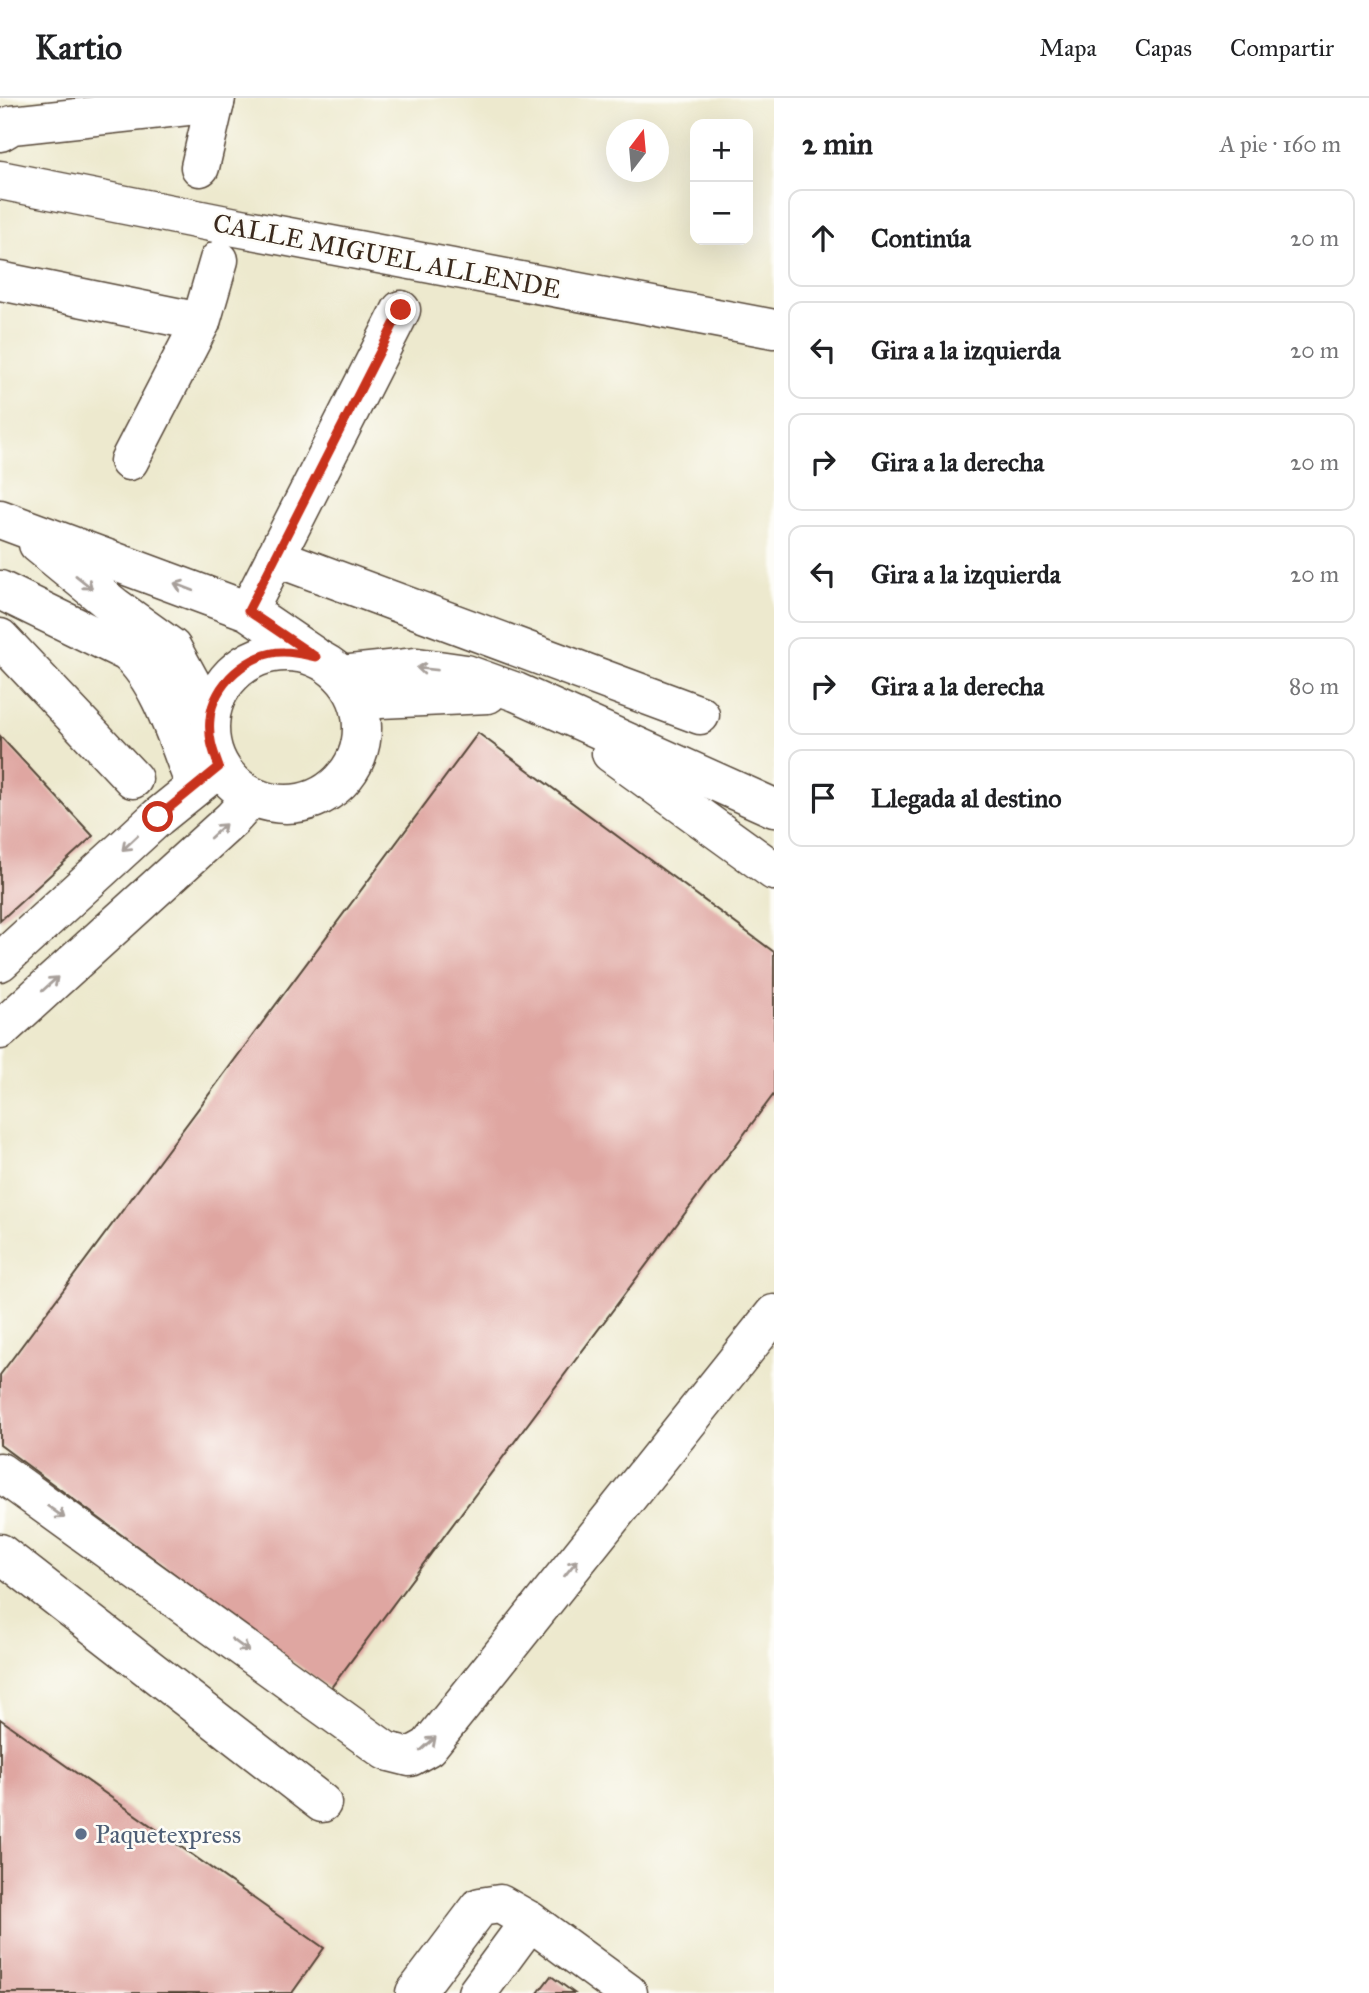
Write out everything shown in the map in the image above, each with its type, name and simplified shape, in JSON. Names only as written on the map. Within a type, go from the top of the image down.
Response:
[{"type":"street","points":[[0,132],[12,125],[216,100],[200,167]]},
{"type":"street","name":"CALLE MIGUEL ALLENDE","points":[[0,180],[258,232],[774,329]]},
{"type":"street","points":[[129,461],[201,322],[219,260]]},
{"type":"street","points":[[4,290],[201,322]]},
{"type":"street","points":[[248,611],[401,310]]},
{"type":"street","points":[[0,590],[127,652],[142,664],[207,776],[234,784],[252,797],[282,804],[292,803],[312,800],[338,784],[356,760],[363,730],[338,677],[248,611],[6,521]]},
{"type":"street","points":[[6,521],[172,648],[209,716]]},
{"type":"street","points":[[275,557],[700,715]]},
{"type":"street","points":[[0,638],[133,779]]},
{"type":"street","points":[[0,962],[207,776],[209,716],[222,684],[248,661],[282,651],[338,677],[530,698],[774,808]]},
{"type":"street","points":[[530,698],[774,870]]},
{"type":"street","points":[[0,1030],[232,819],[252,797]]},
{"type":"street","points":[[0,1472],[386,1751],[410,1757],[428,1747],[774,1314]]},
{"type":"street","points":[[0,1553],[322,1804]]},
{"type":"street","points":[[415,1993],[480,1907],[500,1903],[530,1921],[628,1993]]},
{"type":"street","points":[[477,1993],[530,1921]]},
{"type":"building","points":[[478,733],[774,952],[774,1094],[330,1689],[0,1445],[0,1375]]},
{"type":"building","points":[[0,736],[93,836],[0,921]]},
{"type":"building","name":"Paquetexpress","points":[[0,1719],[324,1948],[292,1993],[0,1993]]},
{"type":"building","points":[[551,1976],[574,1993],[538,1993]]},
{"type":"place","name":"Paquetexpress","points":[[81,1834]]},
{"type":"route","points":[[158,817],[219,767],[210,742],[209,716],[222,684],[248,661],[282,651],[316,657],[248,611],[401,310]]}]
